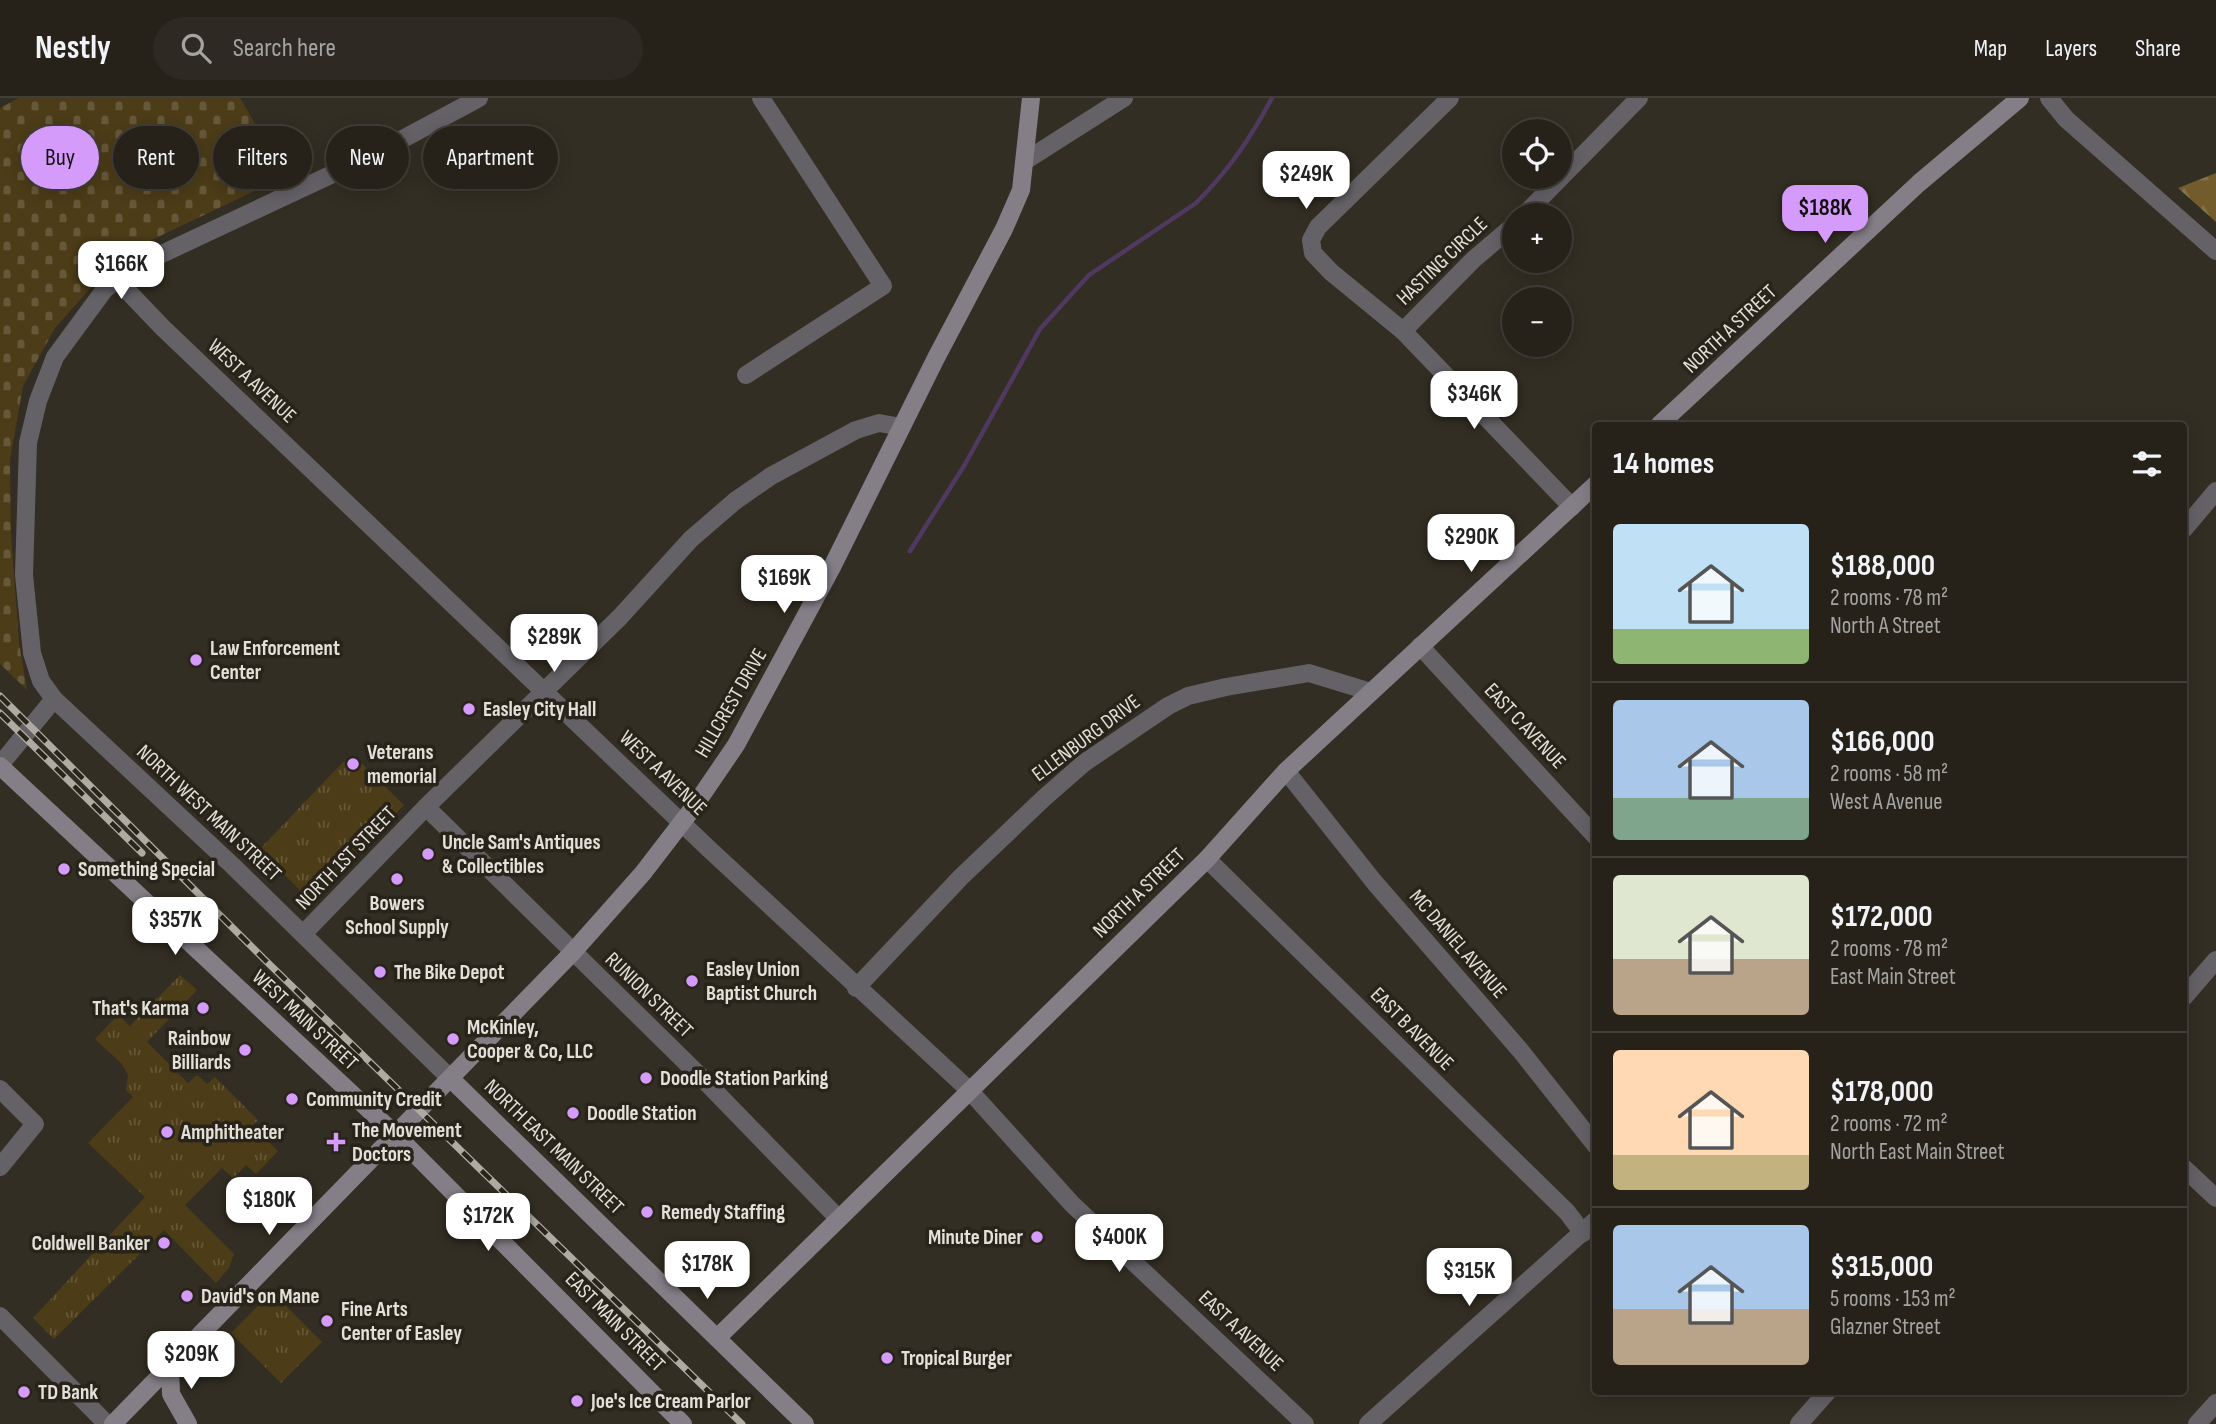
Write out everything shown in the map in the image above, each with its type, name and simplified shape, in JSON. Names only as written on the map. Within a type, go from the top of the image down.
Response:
[{"type":"main road","name":"HILLCREST DRIVE","points":[[113,1424],[572,953],[643,873],[682,823],[736,745],[832,567],[1004,229],[1021,190],[1031,98]]},
{"type":"main road","name":"NORTH A STREET","points":[[1662,422],[1919,183],[2020,98]]},
{"type":"main road","name":"NORTH A STREET","points":[[717,1338],[1206,859],[1286,771],[1592,488]]},
{"type":"main road","name":"WEST MAIN STREET","points":[[0,766],[395,1134]]},
{"type":"main road","name":"NORTH EAST MAIN STREET","points":[[451,1079],[805,1424]]},
{"type":"main road","name":"EAST MAIN STREET","points":[[395,1134],[683,1424]]},
{"type":"main road","points":[[170,1366],[171,1394],[188,1424]]},
{"type":"street","name":"NORTH WEST MAIN STREET","points":[[451,1079],[303,934],[54,699],[41,681],[32,653],[24,575],[28,443],[38,401],[55,357],[105,289],[134,267],[373,155],[480,98]]},
{"type":"street","points":[[746,375],[883,286],[761,98]]},
{"type":"street","points":[[1025,161],[1124,98]]},
{"type":"street","name":"HASTING CIRCLE","points":[[1450,98],[1318,227],[1311,240],[1314,253],[1331,272],[1403,331],[1572,507]]},
{"type":"street","points":[[1536,203],[1639,98]]},
{"type":"street","points":[[2049,98],[2066,118],[2216,251]]},
{"type":"street","name":"HASTING CIRCLE","points":[[1403,331],[1474,259],[1502,235]]},
{"type":"street","name":"WEST A AVENUE","points":[[117,280],[163,328],[682,823],[856,988],[969,1090]]},
{"type":"street","name":"NORTH 1ST STREET","points":[[303,934],[426,807],[620,617],[691,539],[735,501],[771,476],[856,430],[879,423],[901,427]]},
{"type":"street","points":[[2187,525],[2216,491]]},
{"type":"street","name":"EAST C AVENUE","points":[[1420,646],[1592,833]]},
{"type":"street","name":"ELLENBURG DRIVE","points":[[856,988],[961,877],[1044,798],[1084,763],[1168,706],[1188,696],[1226,687],[1309,673],[1371,692]]},
{"type":"street","points":[[0,766],[54,699]]},
{"type":"street","name":"MC DANIEL AVENUE","points":[[1286,771],[1375,883],[1520,1050],[1592,1141]]},
{"type":"street","name":"RUNION STREET","points":[[426,807],[703,1079],[838,1218]]},
{"type":"street","name":"EAST B AVENUE","points":[[1206,859],[1567,1212],[1583,1233]]},
{"type":"street","points":[[2187,994],[2216,960]]},
{"type":"street","points":[[0,1088],[35,1124],[0,1167]]},
{"type":"street","name":"EAST A AVENUE","points":[[969,1090],[1072,1204],[1305,1424]]},
{"type":"street","points":[[2187,1171],[2216,1198]]},
{"type":"street","points":[[1368,1424],[1592,1224]]},
{"type":"street","points":[[0,1316],[107,1424]]},
{"type":"street","points":[[1799,1424],[1824,1395]]},
{"type":"street","points":[[2197,1424],[2216,1403]]},
{"type":"green space","points":[[19,98],[240,98],[257,126],[213,126],[213,189],[259,189],[120,255],[55,328],[23,386],[10,460],[11,534],[19,643],[27,690],[0,664],[0,108]]},
{"type":"green space","points":[[2216,173],[2216,222],[2178,188]]},
{"type":"green space","points":[[344,761],[353,769],[360,762],[404,805],[320,893],[309,883],[301,891],[259,850]]},
{"type":"green space","points":[[180,975],[197,990],[147,1042],[188,1083],[197,1075],[207,1084],[215,1077],[258,1120],[252,1126],[278,1151],[256,1174],[246,1165],[233,1178],[222,1168],[185,1205],[234,1254],[229,1268],[216,1283],[164,1230],[54,1339],[33,1318],[145,1197],[88,1143],[133,1097],[126,1090],[128,1075],[122,1064],[95,1039],[118,1015],[130,1026]]},
{"type":"green space","points":[[272,1292],[322,1342],[281,1383],[231,1333]]},
{"type":"waterway","points":[[910,551],[964,466],[1040,329],[1089,275],[1196,203],[1238,154],[1272,98]]},
{"type":"railway","points":[[0,696],[264,959],[742,1424]]},
{"type":"railway","points":[[0,713],[142,853]]},
{"type":"place","name":"Law Enforcement Center","points":[[196,660]]},
{"type":"place","name":"Easley City Hall","points":[[469,709]]},
{"type":"place","name":"Veterans memorial","points":[[353,764]]},
{"type":"place","name":"Uncle Sam's Antiques & Collectibles","points":[[428,854]]},
{"type":"place","name":"Something Special","points":[[64,869]]},
{"type":"place","name":"Bowers School Supply","points":[[397,879]]},
{"type":"place","name":"The Bike Depot","points":[[380,972]]},
{"type":"place","name":"Easley Union Baptist Church","points":[[692,981]]},
{"type":"place","name":"That's Karma","points":[[203,1008]]},
{"type":"place","name":"McKinley, Cooper & Co, LLC","points":[[453,1039]]},
{"type":"place","name":"Rainbow Billiards","points":[[245,1050]]},
{"type":"place","name":"Doodle Station Parking","points":[[646,1078]]},
{"type":"place","name":"Community Credit","points":[[292,1099]]},
{"type":"place","name":"Doodle Station","points":[[573,1113]]},
{"type":"place","name":"Amphitheater","points":[[167,1132]]},
{"type":"place","name":"The Movement Doctors","points":[[336,1142]]},
{"type":"place","name":"Remedy Staffing","points":[[647,1212]]},
{"type":"place","name":"Minute Diner","points":[[1037,1237]]},
{"type":"place","name":"Coldwell Banker","points":[[164,1243]]},
{"type":"place","name":"David's on Mane","points":[[187,1296]]},
{"type":"place","name":"Fine Arts Center of Easley","points":[[327,1321]]},
{"type":"place","name":"Tropical Burger","points":[[887,1358]]},
{"type":"place","name":"TD Bank","points":[[24,1392]]},
{"type":"place","name":"Joe's Ice Cream Parlor","points":[[577,1401]]}]
